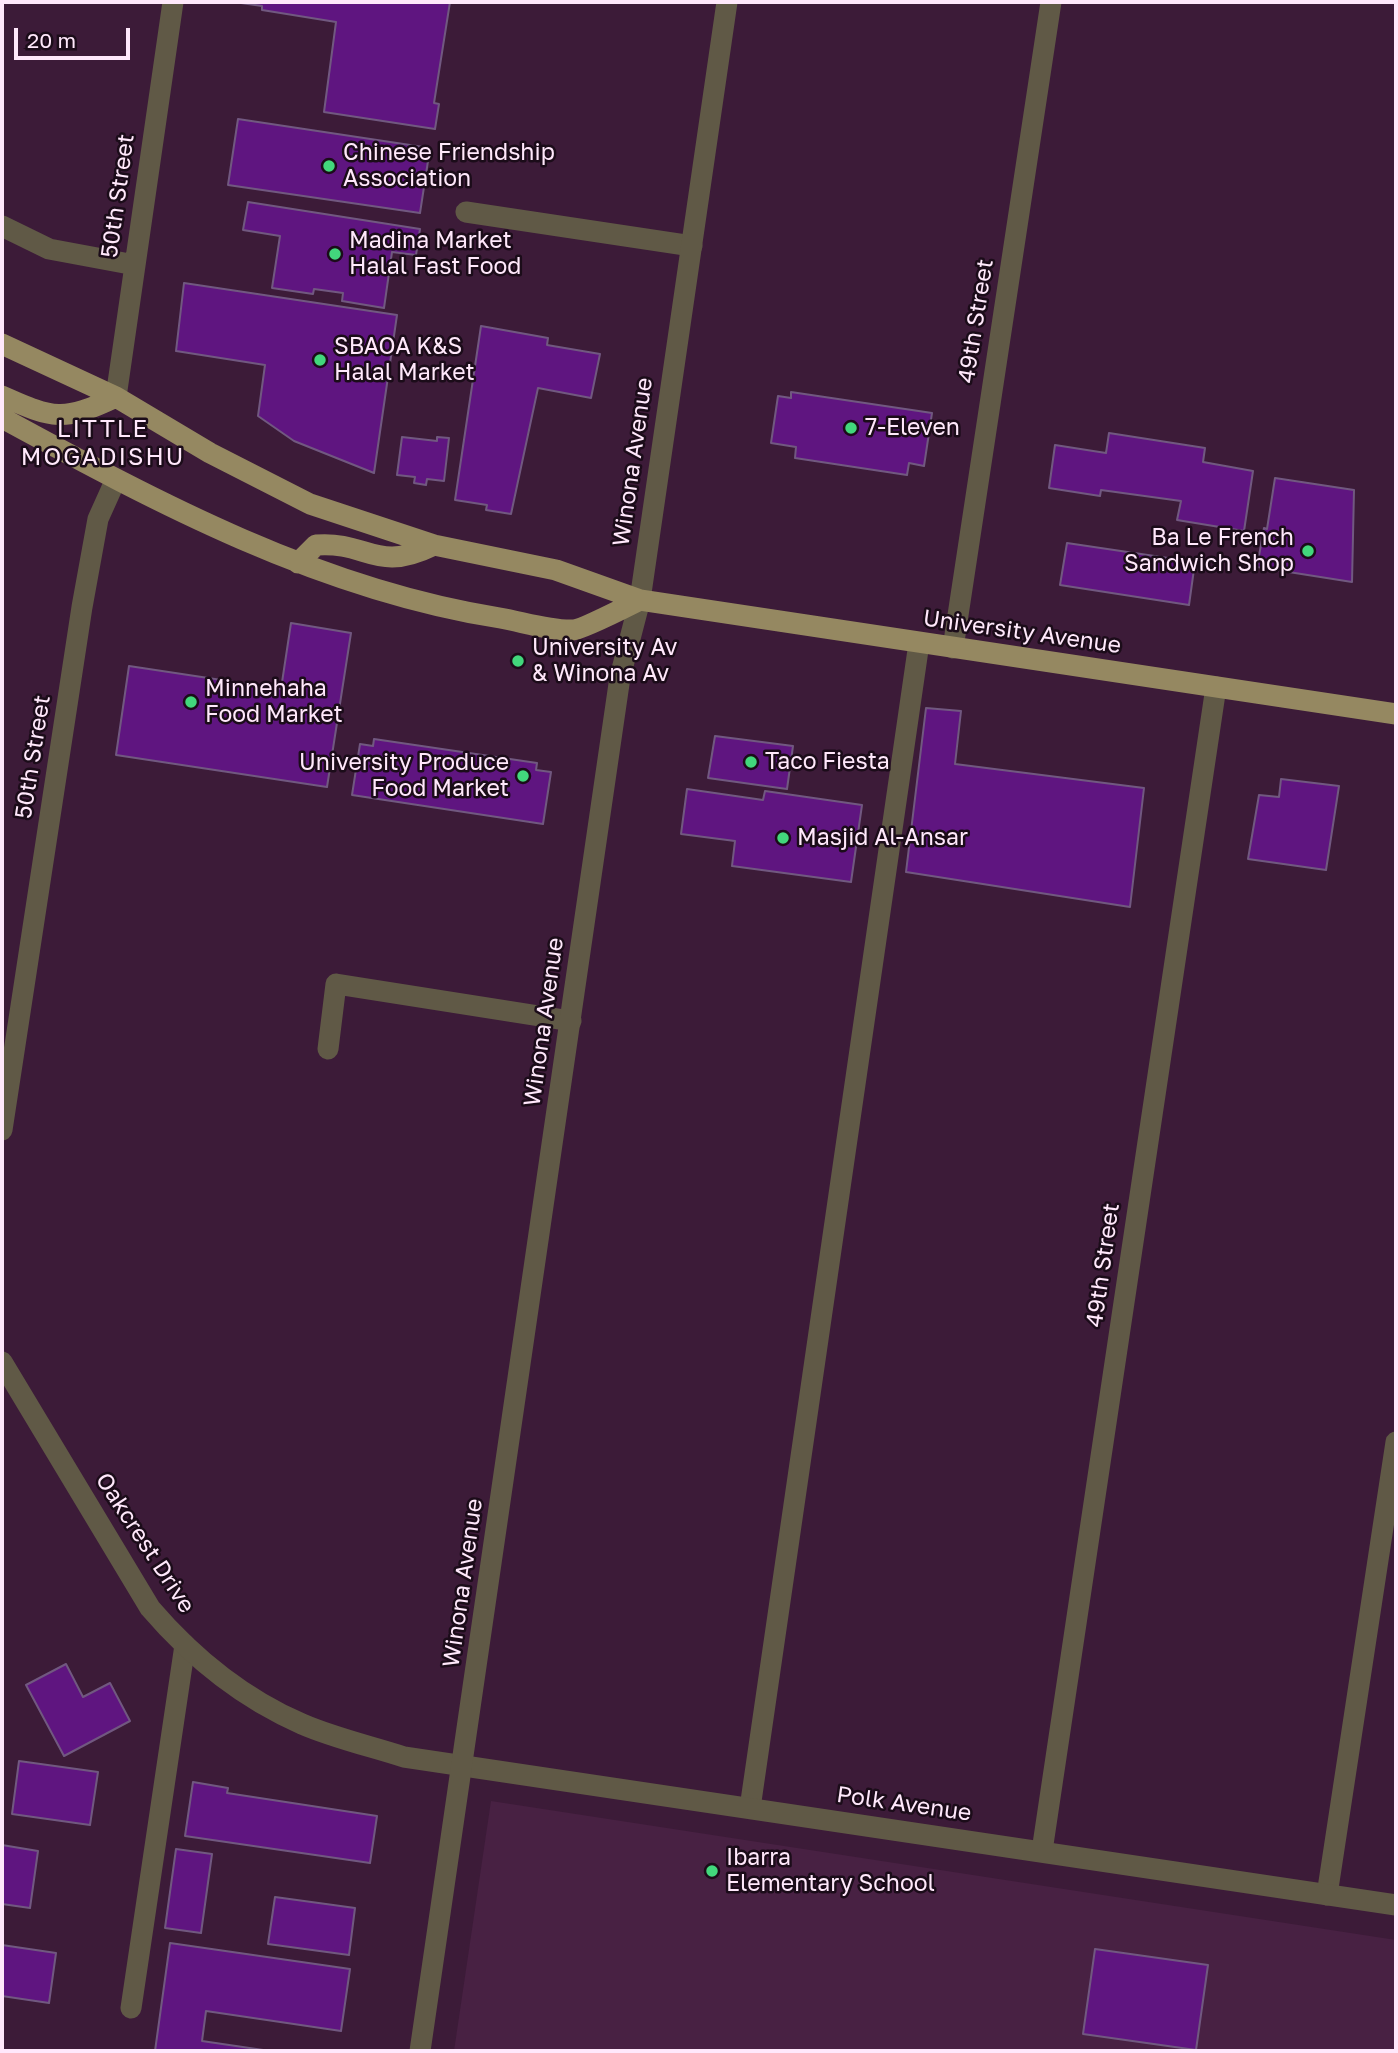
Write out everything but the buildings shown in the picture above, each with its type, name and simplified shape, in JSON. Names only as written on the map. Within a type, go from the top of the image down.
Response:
[{"type":"main road","name":"University Avenue","points":[[2,344],[116,397],[210,453],[310,504],[434,545],[556,570],[640,600],[1396,714]]},
{"type":"main road","points":[[2,396],[39,412],[77,415],[116,397]]},
{"type":"main road","points":[[2,418],[116,479],[298,563],[364,586],[464,613],[575,630],[640,600]]},
{"type":"main road","points":[[298,563],[316,545],[334,544],[384,559],[410,557],[434,545]]},
{"type":"street","name":"50th Street","points":[[116,397],[173,2]]},
{"type":"street","name":"Winona Avenue","points":[[420,2051],[464,1764],[620,677],[640,600],[727,2]]},
{"type":"street","name":"49th Street","points":[[953,648],[1051,2]]},
{"type":"street","points":[[466,212],[692,246]]},
{"type":"street","points":[[2,226],[49,249],[135,265]]},
{"type":"street","name":"50th Street","points":[[2,1130],[7,1069],[98,519],[116,479]]},
{"type":"street","points":[[750,1808],[919,643]]},
{"type":"street","name":"49th Street","points":[[1042,1851],[1216,687]]},
{"type":"street","points":[[328,1049],[336,984],[571,1021]]},
{"type":"street","name":"Oakcrest Drive","points":[[2,1362],[150,1608],[185,1645],[228,1684],[302,1724],[404,1757]]},
{"type":"street","points":[[1327,1895],[1396,1442]]},
{"type":"street","points":[[131,2008],[185,1645]]},
{"type":"street","name":"Polk Avenue","points":[[404,1757],[1396,1905]]},
{"type":"shaded area","name":"Ibarra Elementary School","points":[[491,1801],[1396,1940],[1396,2051],[454,2051]]},
{"type":"place","name":"Chinese Friendship Association","points":[[329,166]]},
{"type":"place","name":"Madina Market Halal Fast Food","points":[[335,254]]},
{"type":"place","name":"SBAOA K&S Halal Market","points":[[320,360]]},
{"type":"place","name":"7-Eleven","points":[[851,428]]},
{"type":"place","name":"Ba Le French Sandwich Shop","points":[[1308,551]]},
{"type":"place","name":"University Av & Winona Av","points":[[518,661]]},
{"type":"place","name":"Minnehaha Food Market","points":[[191,702]]},
{"type":"place","name":"Taco Fiesta","points":[[751,762]]},
{"type":"place","name":"University Produce Food Market","points":[[523,776]]},
{"type":"place","name":"Masjid Al-Ansar","points":[[783,838]]},
{"type":"place","name":"Ibarra Elementary School","points":[[712,1871]]},
{"type":"district","name":"LITTLE MOGADISHU","points":[[103,443]]}]
